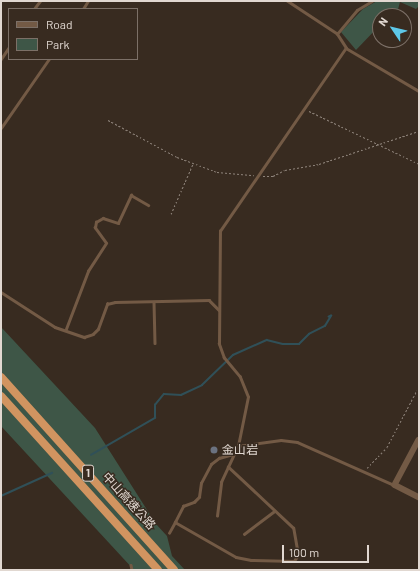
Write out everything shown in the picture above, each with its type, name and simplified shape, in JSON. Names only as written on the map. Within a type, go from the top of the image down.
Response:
[{"type":"highway","name":"中山高速公路","points":[[1,377],[174,570]]},
{"type":"highway","name":"中山高速公路","points":[[1,396],[158,570]]},
{"type":"street","points":[[419,440],[395,485],[419,497]]},
{"type":"lane","points":[[287,1],[337,34],[346,48],[419,91]]},
{"type":"lane","points":[[337,34],[357,10],[372,1]]},
{"type":"lane","points":[[1,59],[8,48]]},
{"type":"lane","points":[[217,516],[221,482],[238,446],[248,397],[240,376],[221,352],[219,311],[220,231],[346,48]]},
{"type":"lane","points":[[1,128],[48,60]]},
{"type":"lane","points":[[66,329],[88,271],[106,244],[95,228],[96,222],[103,218],[118,223],[131,195],[142,199],[148,205]]},
{"type":"lane","points":[[1,292],[55,327],[66,329],[84,337],[98,329],[107,304],[209,300],[219,311]]},
{"type":"lane","points":[[154,302],[155,343]]},
{"type":"lane","points":[[238,446],[281,440],[297,442],[395,485]]},
{"type":"lane","points":[[169,533],[183,506],[194,502],[199,497],[201,483],[211,464],[219,458],[233,454]]},
{"type":"lane","points":[[175,522],[236,557],[250,560],[294,561],[298,554],[294,528],[274,511],[250,485],[228,467]]},
{"type":"lane","points":[[244,534],[274,511]]},
{"type":"lane","points":[[131,565],[132,570]]},
{"type":"path","points":[[305,108],[376,145],[419,164]]},
{"type":"path","points":[[108,120],[194,163],[217,172],[258,176],[273,176],[284,170],[319,164],[419,132]]},
{"type":"path","points":[[171,214],[194,163]]},
{"type":"path","points":[[364,471],[388,447],[417,390]]},
{"type":"green space","points":[[377,1],[419,1],[419,6],[416,9],[400,2],[398,8],[372,8],[372,33],[356,50],[341,32],[363,9]]},
{"type":"green space","points":[[1,327],[95,428],[156,524],[167,536],[172,556],[185,570],[134,570],[1,426]]},
{"type":"waterway","points":[[91,455],[155,418],[155,405],[164,394],[181,395],[202,385],[233,355],[267,340],[283,344],[299,344],[309,334],[325,326],[331,316],[329,317]]},
{"type":"waterway","points":[[1,496],[52,473]]},
{"type":"place","name":"金山岩","points":[[214,450]]}]
